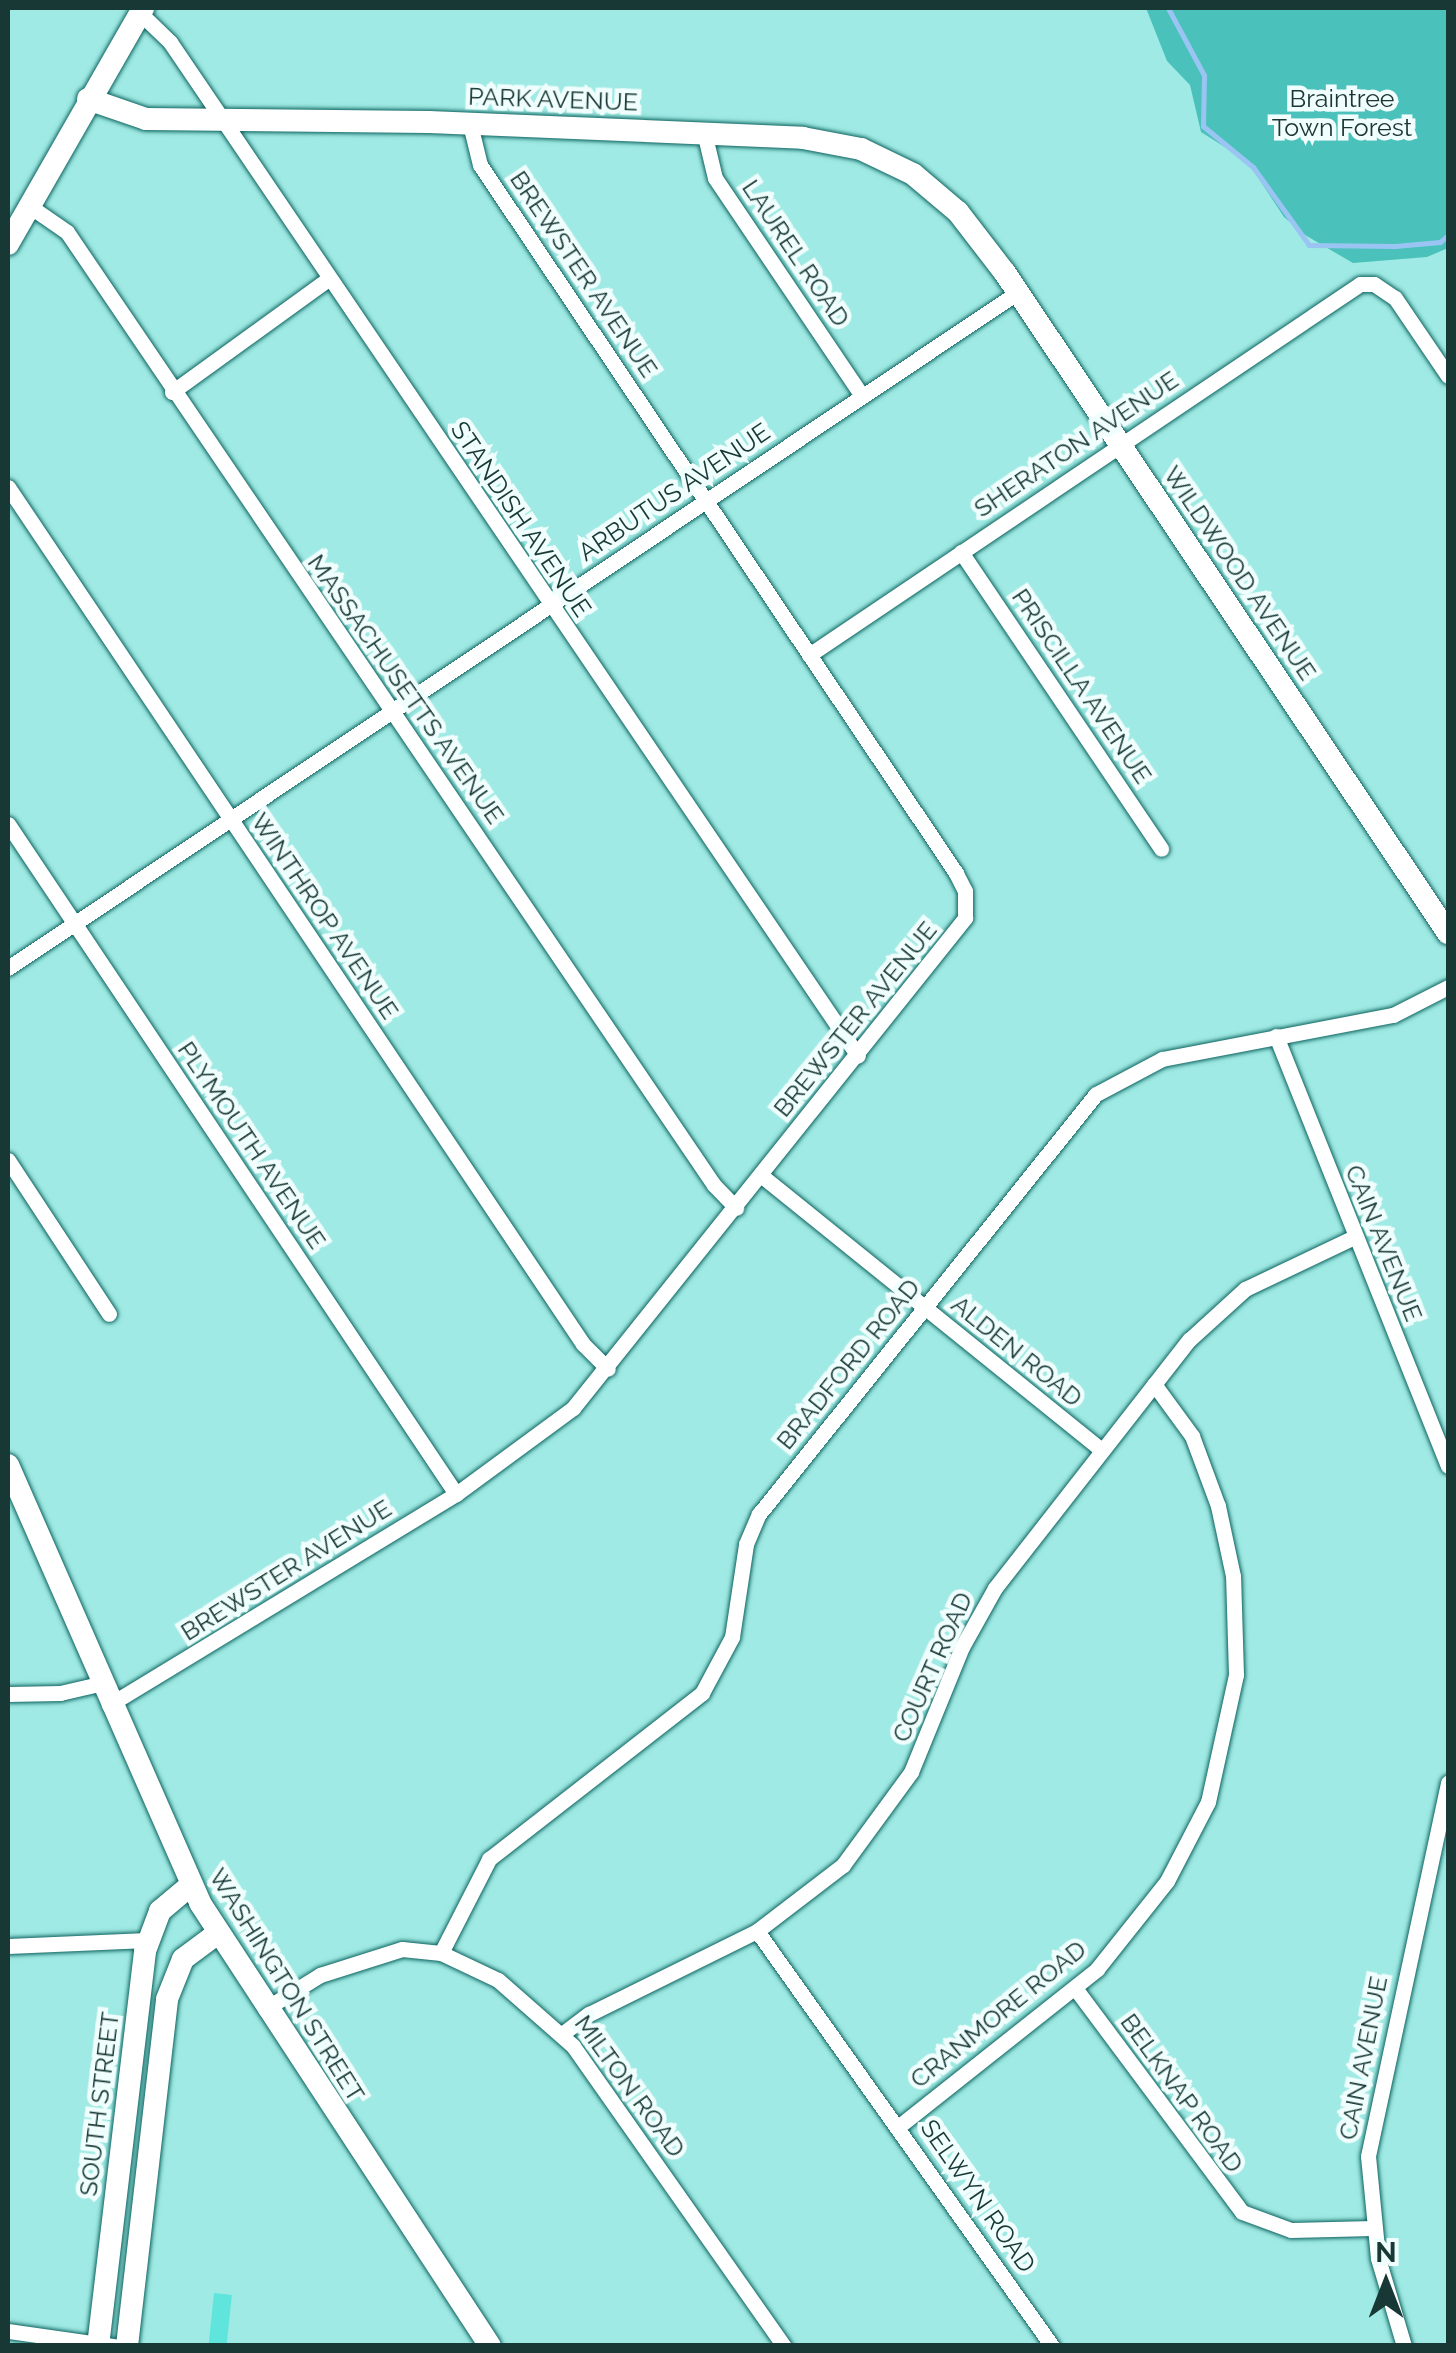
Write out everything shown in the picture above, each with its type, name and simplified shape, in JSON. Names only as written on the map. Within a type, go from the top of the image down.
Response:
[{"type":"main road","points":[[8,244],[142,10]]},
{"type":"main road","name":"PARK AVENUE","points":[[88,99],[124,116],[470,124],[820,139],[874,154],[937,191],[984,244]]},
{"type":"main road","name":"WILDWOOD AVENUE","points":[[984,244],[1448,933]]},
{"type":"main road","name":"WASHINGTON STREET","points":[[8,1465],[104,1695],[190,1886],[265,2009],[490,2346]]},
{"type":"main road","name":"SOUTH STREET","points":[[104,2345],[148,1940],[160,1911],[190,1886]]},
{"type":"main road","points":[[127,2346],[167,1998],[183,1959],[218,1934]]},
{"type":"street","name":"STANDISH AVENUE","points":[[142,10],[170,42],[549,606],[858,1056]]},
{"type":"street","name":"BREWSTER AVENUE","points":[[104,1695],[456,1494],[559,1420],[608,1369],[955,936],[966,900],[956,872],[480,165],[470,124]]},
{"type":"street","name":"LAUREL ROAD","points":[[704,132],[711,171],[862,396]]},
{"type":"street","name":"MASSACHUSETTS AVENUE","points":[[28,205],[66,232],[714,1185],[736,1208]]},
{"type":"street","points":[[172,392],[328,279]]},
{"type":"street","name":"SHERATON AVENUE","points":[[810,654],[1353,287],[1374,284],[1401,305],[1448,376]]},
{"type":"street","name":"ARBUTUS AVENUE","points":[[8,968],[1018,292]]},
{"type":"street","name":"WINTHROP AVENUE","points":[[8,487],[582,1344],[608,1369]]},
{"type":"street","name":"PRISCILLA AVENUE","points":[[962,552],[1161,849]]},
{"type":"street","name":"PLYMOUTH AVENUE","points":[[8,824],[456,1494]]},
{"type":"street","name":"BRADFORD ROAD","points":[[442,1952],[489,1859],[664,1729],[702,1693],[732,1637],[753,1524],[1107,1085],[1162,1059],[1392,1015],[1448,987]]},
{"type":"street","name":"CAIN AVENUE","points":[[1276,1036],[1448,1466]]},
{"type":"street","points":[[8,1160],[109,1314]]},
{"type":"street","name":"ALDEN ROAD","points":[[762,1176],[1101,1450]]},
{"type":"street","name":"COURT ROAD","points":[[562,2034],[756,1931],[832,1876],[885,1816],[918,1758],[986,1602],[1154,1384],[1233,1297],[1354,1237]]},
{"type":"street","name":"CRANMORE ROAD","points":[[898,2126],[1075,1988],[1132,1930],[1186,1850],[1214,1785],[1234,1694],[1237,1612],[1223,1524],[1186,1423],[1154,1384]]},
{"type":"street","points":[[8,1694],[104,1695]]},
{"type":"street","name":"CAIN AVENUE","points":[[1404,2346],[1373,2228],[1372,2129],[1448,1782]]},
{"type":"street","name":"SELWYN ROAD","points":[[756,1931],[1052,2346]]},
{"type":"street","points":[[8,1946],[148,1940]]},
{"type":"street","name":"MILTON ROAD","points":[[265,2009],[308,1980],[360,1959],[402,1948],[442,1952],[511,1988],[562,2034],[784,2346]]},
{"type":"street","name":"BELKNAP ROAD","points":[[1075,1988],[1242,2212],[1291,2230],[1373,2228]]},
{"type":"street","points":[[8,2331],[104,2345]]},
{"type":"shaded area","points":[[214,2293],[232,2295],[227,2346],[209,2345]]},
{"type":"green space","name":"Braintree Town Forest","points":[[1146,8],[1448,8],[1448,248],[1427,257],[1353,263],[1305,235],[1284,217],[1247,161],[1201,132],[1190,85],[1167,61]]},
{"type":"waterway","points":[[1168,8],[1204,75],[1203,126],[1253,167],[1309,245],[1395,246],[1440,242],[1448,235]]}]
